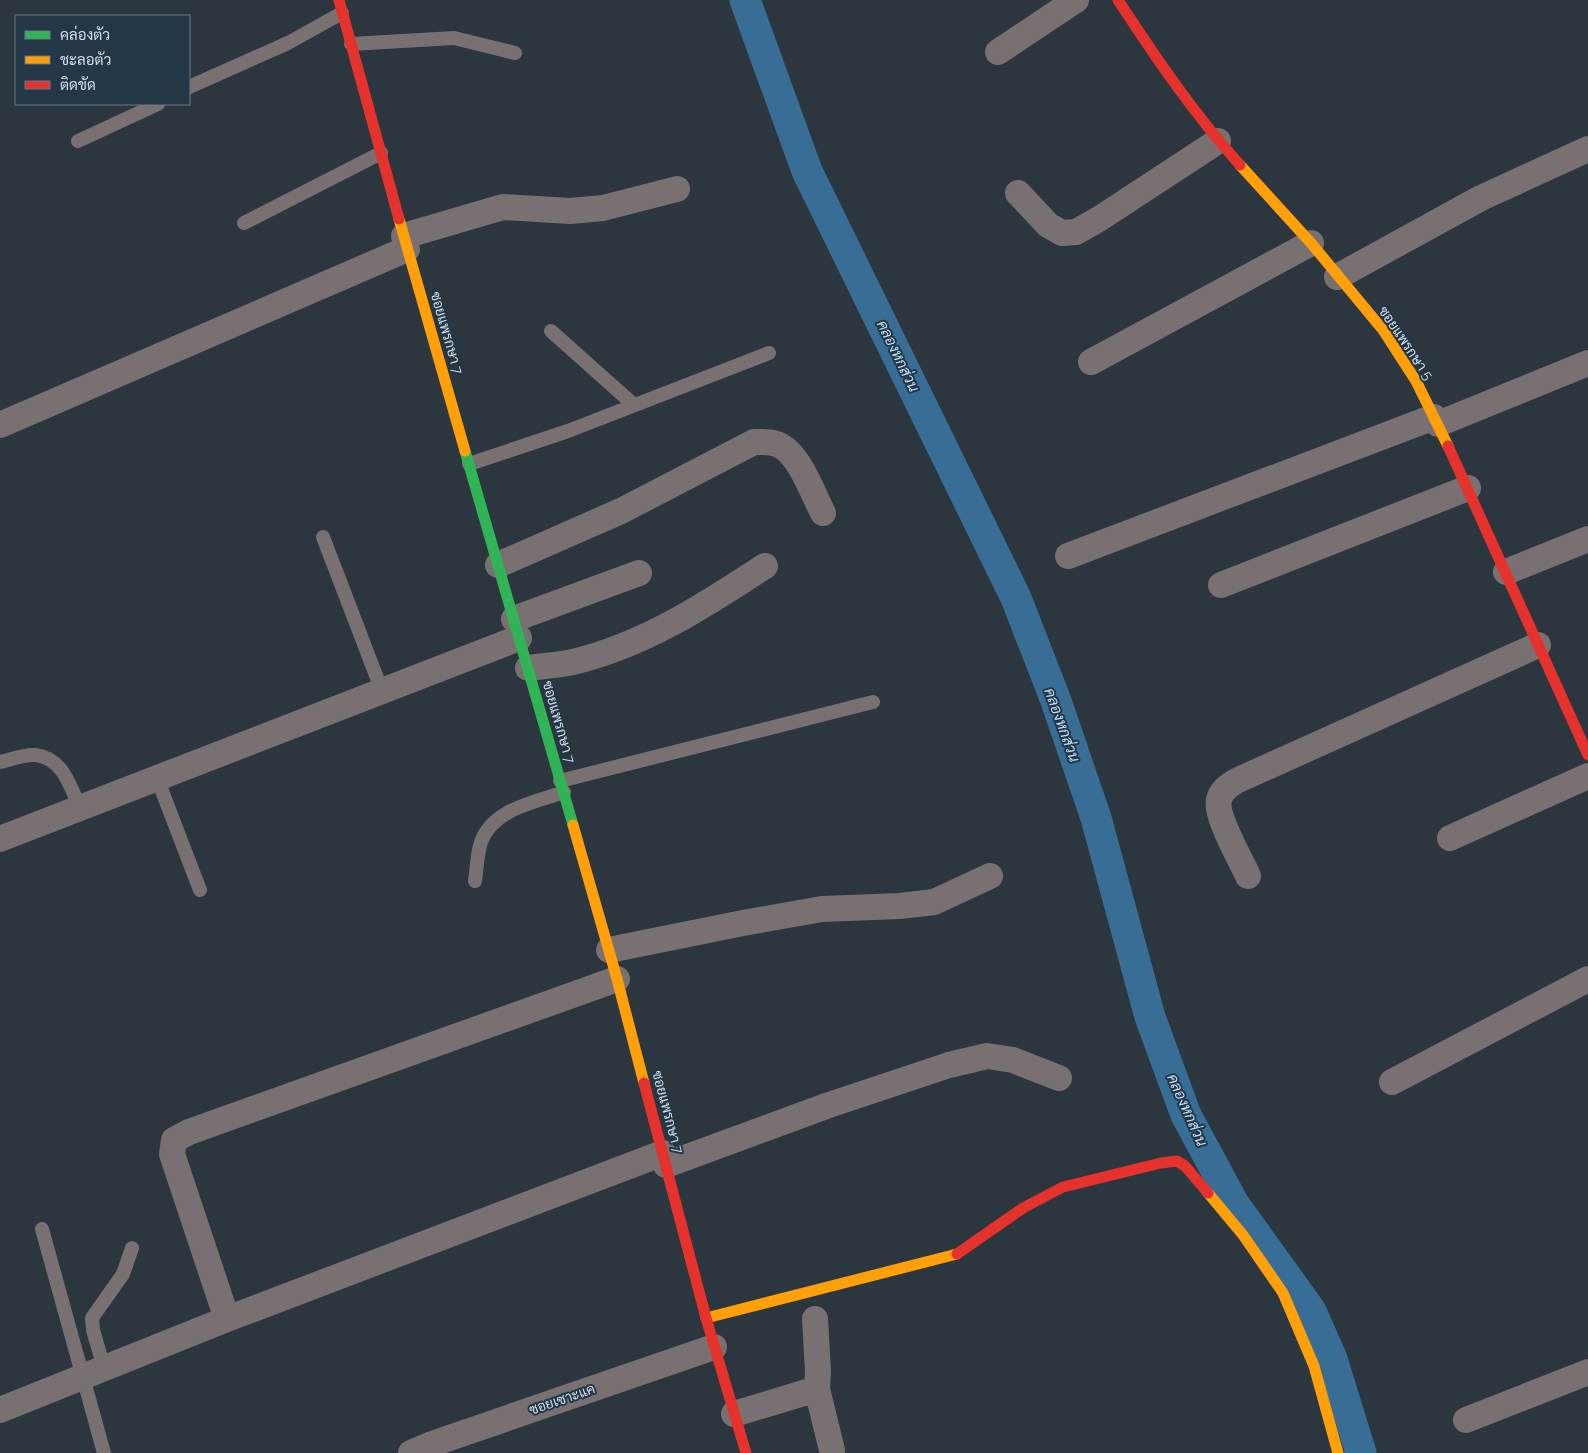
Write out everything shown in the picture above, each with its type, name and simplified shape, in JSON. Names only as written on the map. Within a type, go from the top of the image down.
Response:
[{"type":"street","points":[[998,52],[1076,0]]},
{"type":"street","name":"ซอยแพรกษา 5","points":[[1118,0],[1161,66],[1218,141],[1311,243],[1337,277],[1383,330],[1416,381],[1468,488],[1588,755]]},
{"type":"street","name":"ซอยแพรกษา 7","points":[[340,6],[405,243],[609,950],[706,1318],[746,1453]]},
{"type":"street","points":[[1018,194],[1048,225],[1062,233],[1076,232],[1218,141]]},
{"type":"street","points":[[1337,277],[1481,198],[1588,149]]},
{"type":"street","points":[[0,425],[405,243],[503,206],[570,211],[603,208],[677,190]]},
{"type":"street","points":[[1092,362],[1311,243]]},
{"type":"street","points":[[1068,556],[1588,363]]},
{"type":"street","points":[[498,565],[621,511],[754,442],[769,442],[782,446],[797,461],[823,513]]},
{"type":"street","points":[[1221,585],[1468,488]]},
{"type":"street","points":[[1506,572],[1588,539]]},
{"type":"street","points":[[528,668],[572,662],[605,653],[645,638],[696,611],[765,566]]},
{"type":"street","points":[[0,839],[382,691],[639,573]]},
{"type":"street","points":[[1248,876],[1222,819],[1218,802],[1223,790],[1236,781],[1538,645]]},
{"type":"street","points":[[1450,838],[1588,776]]},
{"type":"street","points":[[609,950],[822,909],[900,906],[934,902],[990,876]]},
{"type":"street","points":[[227,1319],[172,1154],[174,1140],[189,1132],[617,979]]},
{"type":"street","points":[[1392,1082],[1588,979]]},
{"type":"street","points":[[0,1410],[227,1319],[664,1159],[949,1065],[987,1056],[1013,1060],[1059,1078]]},
{"type":"street","points":[[706,1318],[953,1256],[963,1251],[1018,1211],[1050,1192],[1062,1187],[1161,1163],[1177,1161],[1185,1166],[1243,1235],[1283,1294],[1314,1366],[1338,1453]]},
{"type":"street","points":[[815,1319],[818,1371],[816,1389],[832,1450]]},
{"type":"street","name":"ซอยเซาะแค","points":[[411,1453],[432,1444],[714,1347]]},
{"type":"street","points":[[1466,1420],[1588,1372]]},
{"type":"street","points":[[734,1414],[816,1389]]},
{"type":"lane","points":[[190,87],[288,42],[340,6]]},
{"type":"lane","points":[[351,44],[454,38],[516,53]]},
{"type":"lane","points":[[78,141],[156,105]]},
{"type":"lane","points":[[244,223],[381,153]]},
{"type":"lane","points":[[550,331],[634,405]]},
{"type":"lane","points":[[469,464],[568,431],[769,353]]},
{"type":"lane","points":[[323,537],[382,691]]},
{"type":"lane","points":[[475,881],[480,844],[487,829],[497,818],[562,787],[873,702]]},
{"type":"lane","points":[[0,762],[33,755],[50,759],[62,770],[80,808]]},
{"type":"lane","points":[[157,778],[200,890]]},
{"type":"lane","points":[[42,1229],[94,1372]]},
{"type":"lane","points":[[104,1453],[94,1372],[92,1318],[123,1274],[132,1248]]},
{"type":"waterway","name":"คลองหกส่วน","points":[[745,0],[807,171],[1016,598],[1056,701],[1096,818],[1150,1017],[1186,1115],[1234,1204],[1311,1311],[1332,1359],[1361,1453]]},
{"type":"traffic: fast","points":[[465,451],[573,825]]},
{"type":"traffic: slow","points":[[1240,165],[1311,243],[1383,330],[1416,381],[1448,446]]},
{"type":"traffic: slow","points":[[399,219],[465,451]]},
{"type":"traffic: slow","points":[[573,825],[617,979],[644,1083]]},
{"type":"traffic: slow","points":[[1208,1193],[1243,1235],[1283,1293],[1314,1366],[1338,1453]]},
{"type":"traffic: slow","points":[[706,1318],[957,1254]]},
{"type":"traffic: jam","points":[[339,0],[399,219]]},
{"type":"traffic: jam","points":[[1118,0],[1176,85],[1240,165]]},
{"type":"traffic: jam","points":[[1448,446],[1588,755]]},
{"type":"traffic: jam","points":[[644,1083],[706,1318],[746,1453]]},
{"type":"traffic: jam","points":[[957,1254],[1023,1208],[1063,1187],[1161,1163],[1177,1161],[1185,1166],[1208,1193]]}]
